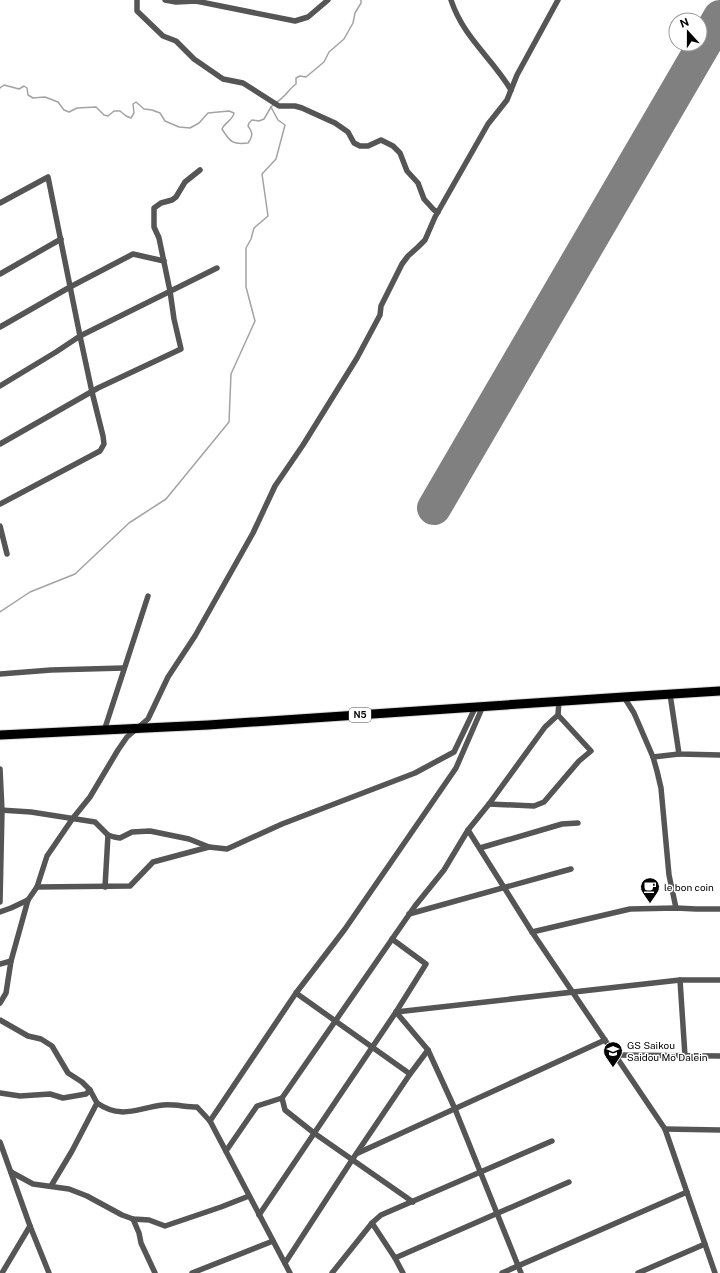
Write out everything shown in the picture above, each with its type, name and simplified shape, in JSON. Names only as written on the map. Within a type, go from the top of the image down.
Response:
[{"type":"highway","name":"N5","points":[[0,735],[135,729],[624,696],[720,691]]},
{"type":"street","points":[[137,0],[137,11],[143,18],[163,36],[176,41],[194,59],[223,79],[243,83],[279,106],[295,106],[302,108],[335,123],[348,132],[354,143],[360,146],[368,146],[381,140],[393,146],[400,153],[407,171],[418,184],[424,199],[434,210],[438,212]]},
{"type":"street","points":[[165,0],[176,2],[196,2],[295,21],[308,17],[328,0]]},
{"type":"street","points":[[451,0],[455,12],[472,40],[502,76],[511,90]]},
{"type":"street","points":[[0,1003],[6,992],[11,961],[28,900],[37,887],[47,856],[73,818],[90,797],[127,737],[148,720],[168,677],[195,636],[253,533],[275,486],[303,446],[357,358],[380,315],[381,306],[402,264],[408,256],[425,240],[438,212],[488,124],[507,100],[517,75],[558,0]]},
{"type":"street","points":[[0,444],[92,392],[181,349],[159,238],[154,228],[154,208],[161,203],[172,200],[176,197],[185,182],[200,170]]},
{"type":"street","points":[[0,203],[48,177],[80,336],[104,444],[100,451],[0,504]]},
{"type":"street","points":[[0,274],[61,239]]},
{"type":"street","points":[[0,327],[70,287],[133,254],[164,261]]},
{"type":"street","points":[[0,386],[80,336],[218,268]]},
{"type":"street","points":[[0,526],[8,554]]},
{"type":"street","points":[[104,730],[148,596]]},
{"type":"street","points":[[0,674],[50,670],[124,668]]},
{"type":"street","points":[[670,694],[679,754]]},
{"type":"street","points":[[624,696],[634,713],[653,757],[661,788],[667,856],[676,908]]},
{"type":"street","points":[[226,1151],[257,1106],[282,1098],[409,914],[444,870],[468,830],[489,804],[545,727],[558,715],[559,701]]},
{"type":"street","points":[[1,810],[32,812],[95,822],[108,835],[114,837],[120,838],[132,832],[150,831],[189,840],[209,847],[227,849],[282,824],[422,769],[454,752],[479,706]]},
{"type":"street","points":[[210,1121],[296,993],[345,930],[456,768],[479,706]]},
{"type":"street","points":[[489,804],[534,806],[544,802],[579,760],[592,751],[558,715]]},
{"type":"street","points":[[653,757],[679,754],[720,755]]},
{"type":"street","points":[[0,769],[0,902]]},
{"type":"street","points":[[480,848],[562,824],[578,822]]},
{"type":"street","points":[[468,830],[532,932],[665,1129],[715,1273]]},
{"type":"street","points":[[105,887],[108,835]]},
{"type":"street","points":[[37,887],[130,886],[153,862],[209,847]]},
{"type":"street","points":[[409,914],[571,869]]},
{"type":"street","points":[[0,912],[28,900]]},
{"type":"street","points":[[532,932],[630,909],[720,909]]},
{"type":"street","points":[[259,1215],[396,1012],[426,964],[392,939]]},
{"type":"street","points":[[0,964],[11,961]]},
{"type":"street","points":[[396,1012],[680,980],[720,980]]},
{"type":"street","points":[[680,980],[685,1056]]},
{"type":"street","points":[[296,993],[410,1074]]},
{"type":"street","points":[[396,1012],[428,1050],[455,1109],[521,1273]]},
{"type":"street","points":[[0,1020],[28,1036],[41,1039],[52,1046],[68,1074],[82,1082],[90,1090],[97,1103],[114,1112],[123,1112],[164,1105],[197,1107],[210,1121],[290,1273]]},
{"type":"street","points":[[358,1153],[605,1040]]},
{"type":"street","points":[[285,1263],[352,1160],[428,1050]]},
{"type":"street","points":[[615,1055],[720,1056]]},
{"type":"street","points":[[0,1093],[20,1096],[50,1094],[63,1098],[86,1094],[90,1090]]},
{"type":"street","points":[[282,1098],[285,1110],[314,1133],[413,1202]]},
{"type":"street","points":[[51,1186],[72,1152],[97,1103]]},
{"type":"street","points":[[665,1129],[720,1130]]},
{"type":"street","points":[[332,1273],[372,1223],[381,1215],[552,1141]]},
{"type":"street","points":[[0,1142],[30,1226],[49,1273]]},
{"type":"street","points":[[11,1172],[33,1184],[69,1189],[87,1196],[122,1215],[133,1219],[149,1220],[165,1226],[249,1196]]},
{"type":"street","points":[[396,1258],[569,1182]]},
{"type":"street","points":[[502,1273],[687,1192]]},
{"type":"street","points":[[133,1219],[139,1233],[141,1243],[155,1273]]},
{"type":"street","points":[[372,1223],[396,1258],[403,1273]]},
{"type":"street","points":[[2,1273],[30,1226]]},
{"type":"street","points":[[192,1273],[273,1241]]},
{"type":"street","points":[[638,1273],[705,1244]]},
{"type":"waterway","points":[[277,102],[296,84],[296,78],[300,76],[306,77],[324,62],[329,52],[344,39],[353,23],[355,13],[361,3],[361,0]]},
{"type":"waterway","points":[[0,88],[4,85],[19,89],[24,86],[27,88],[28,95],[33,98],[45,97],[58,102],[64,110],[69,112],[77,108],[96,107],[104,115],[108,116],[114,111],[120,111],[131,118],[134,113],[133,104],[136,102],[144,109],[160,113],[165,121],[179,127],[190,128],[199,123],[208,113],[229,111],[234,113],[222,129],[227,137],[235,143],[248,143],[252,134],[248,126],[249,123],[252,120],[259,121],[264,119],[274,104]]},
{"type":"waterway","points":[[0,612],[30,592],[75,574],[129,523],[166,499],[229,422],[231,374],[255,321],[246,287],[246,248],[251,239],[254,228],[268,216],[262,174],[276,159],[285,125],[278,120],[271,107]]},
{"type":"runway","points":[[434,508],[720,17]]},
{"type":"place","name":"le bon coin","points":[[650,904]]},
{"type":"place","name":"GS Saikou Saidou Mö Dalein","points":[[613,1068]]}]
